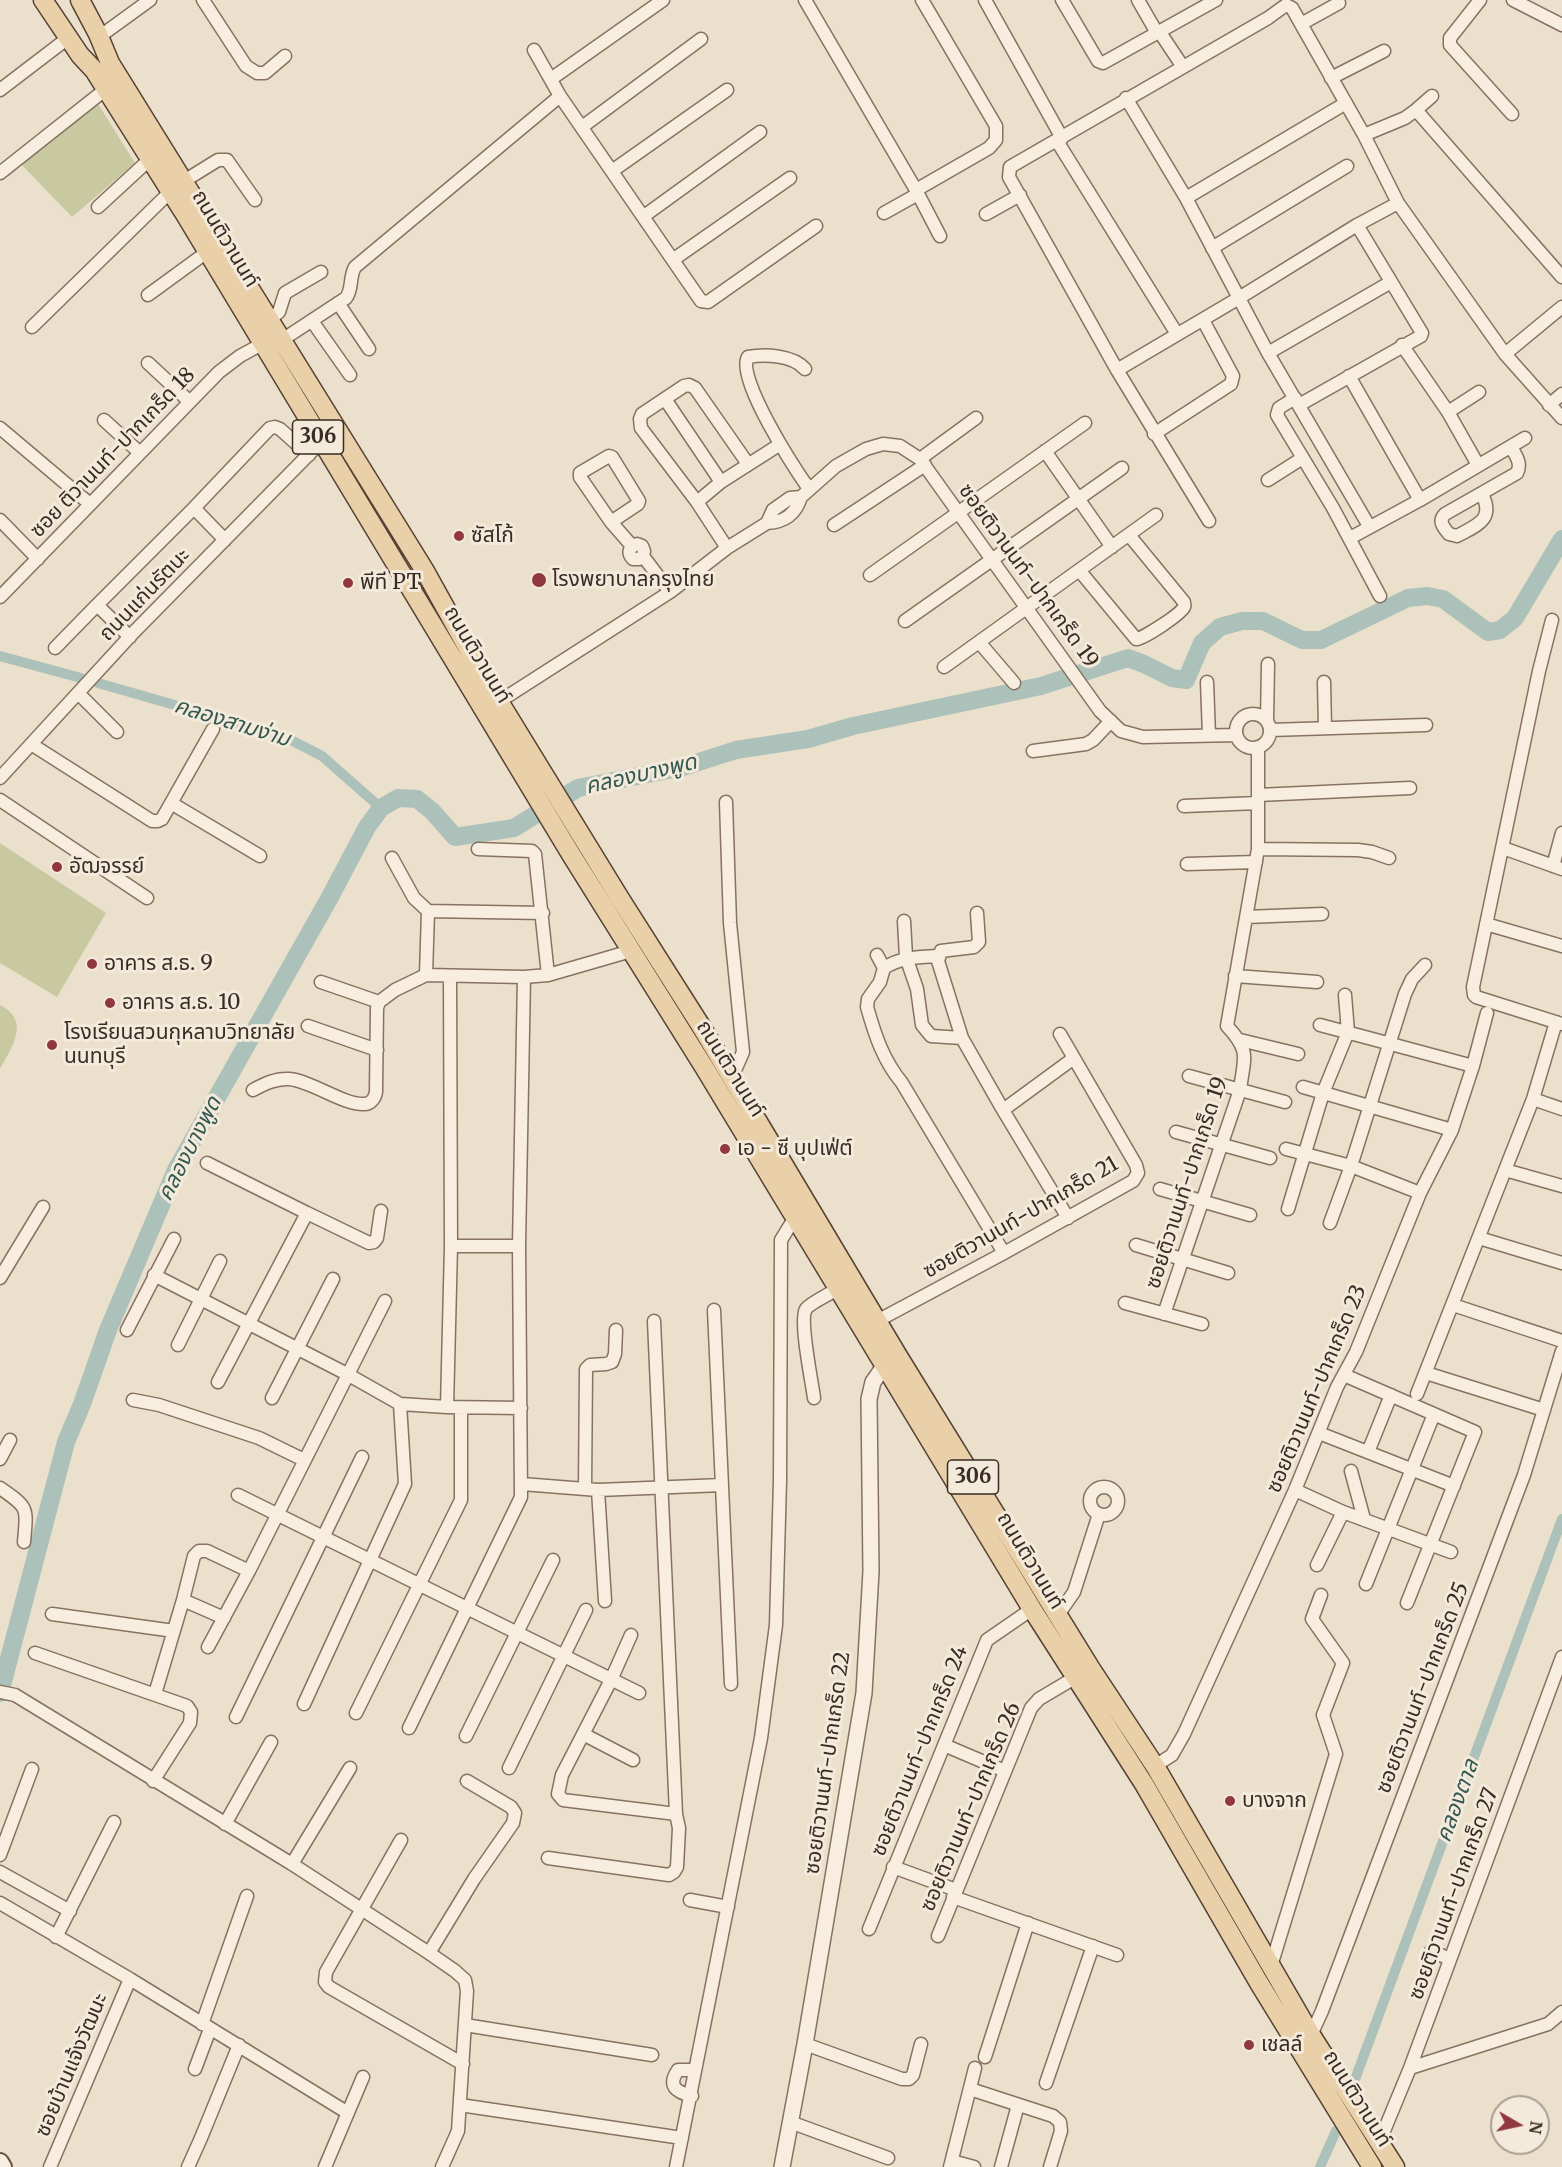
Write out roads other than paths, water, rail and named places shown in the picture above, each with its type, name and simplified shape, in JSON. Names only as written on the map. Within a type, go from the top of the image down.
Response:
[{"type":"main road","name":"ถนนติวานนท์","points":[[43,0],[80,55],[102,67],[177,187],[282,340],[425,571],[478,668],[500,702],[549,799]]},
{"type":"main road","name":"306","points":[[53,0],[85,50],[102,67]]},
{"type":"main road","name":"306","points":[[67,0],[102,67]]},
{"type":"main road","name":"ถนนติวานนท์","points":[[80,0],[99,37],[106,89],[150,160],[177,187],[207,252],[262,344],[315,449],[699,1023],[877,1321],[892,1360],[1032,1609],[1144,1784],[1259,1983],[1372,2167]]},
{"type":"main road","name":"ถนนติวานนท์","points":[[560,817],[631,951],[704,1067],[837,1289],[892,1360],[1058,1615],[1122,1719],[1155,1766],[1311,2035],[1395,2167]]},
{"type":"main road","points":[[0,2162],[3,2167]]},
{"type":"street","points":[[99,37],[150,0]]},
{"type":"street","points":[[204,0],[246,66],[257,73],[265,74],[285,56]]},
{"type":"street","points":[[551,79],[663,0]]},
{"type":"street","points":[[806,0],[940,236]]},
{"type":"street","points":[[884,213],[989,148],[996,140],[996,126],[922,0]]},
{"type":"street","points":[[985,0],[1059,139],[1177,334]]},
{"type":"street","points":[[1062,0],[1098,61],[1108,62],[1216,0]]},
{"type":"street","points":[[1138,0],[1183,67]]},
{"type":"street","points":[[1480,0],[1450,38],[1450,45],[1512,114]]},
{"type":"street","points":[[1514,0],[1562,25]]},
{"type":"street","points":[[1301,24],[1340,3]]},
{"type":"street","points":[[1209,521],[1117,370],[1010,177],[1010,167],[1126,98],[1269,18],[1286,5],[1292,8],[1346,103],[1398,203],[1505,354],[1562,418]]},
{"type":"street","points":[[0,90],[68,38]]},
{"type":"street","points":[[582,126],[701,39]]},
{"type":"street","points":[[534,50],[560,96],[701,301],[708,302],[816,226]]},
{"type":"street","points":[[1331,78],[1384,51]]},
{"type":"street","points":[[0,173],[106,89]]},
{"type":"street","points":[[612,171],[727,90]]},
{"type":"street","points":[[282,340],[349,294],[355,267],[560,96]]},
{"type":"street","points":[[1364,135],[1405,118],[1432,96]]},
{"type":"street","points":[[1126,98],[1185,198],[1268,353],[1369,526]]},
{"type":"street","points":[[1185,198],[1346,103]]},
{"type":"street","points":[[1416,110],[1562,277]]},
{"type":"street","points":[[644,216],[760,132]]},
{"type":"street","points":[[98,207],[150,160]]},
{"type":"street","points":[[32,327],[177,187],[218,160],[227,160],[255,200]]},
{"type":"street","points":[[1212,248],[1347,166]]},
{"type":"street","points":[[674,259],[790,178]]},
{"type":"street","points":[[986,214],[1020,195]]},
{"type":"street","points":[[1117,370],[1357,225],[1398,203]]},
{"type":"street","points":[[1357,225],[1422,333],[1421,336],[1349,376],[1279,408],[1277,415],[1301,459],[1350,538],[1380,596]]},
{"type":"street","points":[[148,295],[207,252]]},
{"type":"street","points":[[269,320],[279,312],[285,293],[321,272]]},
{"type":"street","points":[[1268,353],[1390,282]]},
{"type":"street","points":[[338,303],[369,349]]},
{"type":"street","points":[[1505,354],[1562,308]]},
{"type":"street","points":[[1154,434],[1231,384],[1233,376],[1203,320]]},
{"type":"street","points":[[312,321],[350,375]]},
{"type":"street","name":"ซอย ติวานนท์-ปากเกร็ด 18","points":[[0,597],[219,372],[240,356],[262,344]]},
{"type":"street","points":[[1402,345],[1448,412],[1478,465]]},
{"type":"street","points":[[805,369],[799,362],[761,354],[748,357],[745,361],[752,388],[805,493]]},
{"type":"street","points":[[148,363],[190,402]]},
{"type":"street","points":[[1349,376],[1420,500]]},
{"type":"street","points":[[727,548],[697,502],[641,428],[642,414],[689,385],[695,388],[748,464]]},
{"type":"street","points":[[1448,412],[1479,392]]},
{"type":"street","points":[[1549,405],[1562,394]]},
{"type":"street","points":[[665,399],[721,482]]},
{"type":"street","points":[[834,525],[922,462],[976,418]]},
{"type":"street","points":[[104,420],[140,453]]},
{"type":"street","points":[[870,575],[1085,423]]},
{"type":"street","points":[[0,428],[90,504]]},
{"type":"street","points":[[55,648],[270,428],[280,429],[315,449]]},
{"type":"street","points":[[1350,538],[1525,438]]},
{"type":"street","name":"ซอยติวานนท์-ปากเกร็ด 19","points":[[500,702],[670,592],[727,548],[767,522],[773,510],[790,498],[805,493],[837,466],[866,449],[883,444],[900,446],[922,462],[1100,711],[1121,731],[1143,737],[1236,735]]},
{"type":"street","points":[[697,502],[721,482],[779,445]]},
{"type":"street","points":[[1482,494],[1517,473],[1520,467],[1511,447]]},
{"type":"street","name":"ถนนแก่นรัตนะ","points":[[0,778],[130,637],[315,449]]},
{"type":"street","points":[[1045,451],[1112,547]]},
{"type":"street","points":[[611,522],[638,504],[639,501],[609,456],[580,473],[580,477],[611,522],[632,546],[629,550],[633,559],[643,556],[670,592]]},
{"type":"street","points":[[1268,480],[1301,459]]},
{"type":"street","points":[[905,621],[1122,468]]},
{"type":"street","points":[[194,508],[225,540]]},
{"type":"street","points":[[944,667],[1156,515]]},
{"type":"street","points":[[0,520],[38,559]]},
{"type":"street","points":[[1079,570],[1136,639],[1143,638],[1162,625],[1181,611],[1185,602],[1129,535]]},
{"type":"street","points":[[97,605],[130,637]]},
{"type":"street","points":[[1417,1394],[1533,1099],[1559,1023],[1476,997],[1473,987],[1539,670],[1552,620]]},
{"type":"street","points":[[979,642],[1014,683]]},
{"type":"street","points":[[1268,664],[1268,725],[1267,741],[1258,747],[1248,747],[1243,745],[1236,735],[1238,723],[1246,716],[1257,714],[1268,725],[1325,728],[1426,725]]},
{"type":"street","points":[[1207,682],[1209,735]]},
{"type":"street","points":[[1324,682],[1325,728]]},
{"type":"street","points":[[78,693],[117,732]]},
{"type":"street","points":[[1033,751],[1086,744],[1111,721]]},
{"type":"street","points":[[31,744],[152,821],[158,821],[162,819],[213,729]]},
{"type":"street","name":"ซอยติวานนท์-ปากเกร็ด 19","points":[[1164,1314],[1204,1202],[1240,1090],[1245,1054],[1240,1041],[1227,1026],[1257,856],[1258,747]]},
{"type":"street","points":[[1184,806],[1410,788]]},
{"type":"street","points":[[0,800],[147,898]]},
{"type":"street","points":[[726,802],[730,923],[743,1052],[736,1068],[728,1074]]},
{"type":"street","points":[[171,803],[260,856]]},
{"type":"street","points":[[1503,848],[1558,867],[1562,833]]},
{"type":"street","points":[[478,849],[532,851],[535,854],[548,975]]},
{"type":"street","points":[[1187,864],[1257,856],[1358,850],[1389,858]]},
{"type":"street","points":[[392,858],[414,898],[428,911],[543,913]]},
{"type":"street","points":[[426,975],[428,911]]},
{"type":"street","points":[[977,913],[979,942],[975,947],[941,951],[938,961],[962,1038],[1068,1218]]},
{"type":"street","points":[[1246,917],[1322,914]]},
{"type":"street","points":[[904,921],[906,957],[917,989],[922,1025],[932,1036],[962,1038]]},
{"type":"street","points":[[1486,924],[1562,946]]},
{"type":"street","points":[[379,1002],[395,990],[426,975],[524,977],[548,975],[631,951]]},
{"type":"street","points":[[877,955],[884,968]]},
{"type":"street","points":[[938,956],[906,957],[884,968],[880,982],[868,999],[867,1007],[882,1054],[891,1071],[902,1083],[1004,1253]]},
{"type":"street","points":[[1330,1223],[1371,1107],[1409,985],[1425,965]]},
{"type":"street","points":[[447,1407],[451,1246],[450,976]]},
{"type":"street","points":[[1235,976],[1317,982]]},
{"type":"street","points":[[409,1728],[521,1497],[519,1246],[524,977]]},
{"type":"street","points":[[321,982],[379,1002]]},
{"type":"street","points":[[1288,1209],[1323,1093],[1348,1032],[1345,994]]},
{"type":"street","points":[[253,1090],[265,1084],[289,1079],[344,1099],[365,1104],[371,1102],[376,1092],[379,1002]]},
{"type":"street","name":"ซอยติวานนท์-ปากเกร็ด 23","points":[[1155,1766],[1172,1755],[1184,1734],[1356,1352],[1420,1193],[1452,1130],[1487,1013]]},
{"type":"street","points":[[1320,1025],[1473,1066]]},
{"type":"street","points":[[308,1026],[377,1050]]},
{"type":"street","name":"ซอยติวานนท์-ปากเกร็ด 21","points":[[877,1321],[1133,1181],[1138,1173],[1136,1165],[1060,1034]]},
{"type":"street","points":[[1240,1041],[1298,1054]]},
{"type":"street","points":[[1003,1110],[1074,1058]]},
{"type":"street","points":[[1189,1076],[1286,1102]]},
{"type":"street","points":[[1304,1087],[1452,1130]]},
{"type":"street","points":[[1533,1099],[1562,1108]]},
{"type":"street","points":[[1176,1132],[1270,1158]]},
{"type":"street","points":[[1286,1149],[1351,1166],[1420,1193]]},
{"type":"street","points":[[207,1163],[369,1243],[374,1242],[377,1238],[381,1211]]},
{"type":"street","points":[[1505,1170],[1562,1186]]},
{"type":"street","points":[[1160,1189],[1250,1215]]},
{"type":"street","points":[[0,1278],[44,1207]]},
{"type":"street","points":[[218,1382],[307,1213]]},
{"type":"street","points":[[676,2167],[692,2096],[695,2070],[700,2055],[761,1738],[776,1625],[781,1458],[781,1240],[794,1219]]},
{"type":"street","points":[[127,1330],[174,1239]]},
{"type":"street","points":[[1479,1239],[1562,1263]]},
{"type":"street","points":[[1136,1245],[1227,1272]]},
{"type":"street","points":[[451,1246],[519,1246]]},
{"type":"street","points":[[178,1345],[220,1261]]},
{"type":"street","points":[[154,1275],[400,1404],[461,1408],[521,1408]]},
{"type":"street","points":[[272,1398],[333,1279]]},
{"type":"street","points":[[814,1398],[803,1328],[804,1316],[806,1308],[837,1289]]},
{"type":"street","points":[[208,1647],[249,1571],[384,1301]]},
{"type":"street","points":[[1125,1303],[1202,1324]]},
{"type":"street","points":[[1453,1305],[1562,1341]]},
{"type":"street","points":[[714,1310],[731,1684]]},
{"type":"street","points":[[548,1858],[669,1875],[677,1867],[679,1828],[676,1814],[654,1321]]},
{"type":"street","points":[[605,1601],[591,1489],[586,1369],[590,1365],[612,1362],[615,1354],[616,1330]]},
{"type":"street","name":"ซอยติวานนท์-ปากเกร็ด 25","points":[[1311,2035],[1524,1475],[1562,1351]]},
{"type":"street","name":"ซอยติวานนท์-ปากเกร็ด 22","points":[[782,2167],[864,1692],[871,1571],[869,1399],[873,1382],[892,1360]]},
{"type":"street","points":[[1426,1373],[1544,1410]]},
{"type":"street","points":[[1344,1375],[1475,1432],[1407,1603]]},
{"type":"street","points":[[1368,1452],[1391,1395]]},
{"type":"street","points":[[134,1400],[159,1405],[259,1438],[304,1460]]},
{"type":"street","points":[[304,1704],[405,1484],[400,1404]]},
{"type":"street","points":[[356,1713],[461,1500],[461,1408]]},
{"type":"street","points":[[1366,1584],[1434,1414]]},
{"type":"street","points":[[1319,1433],[1454,1486]]},
{"type":"street","points":[[0,1460],[10,1440]]},
{"type":"street","points":[[236,1717],[362,1456]]},
{"type":"street","points":[[1351,1471],[1364,1519]]},
{"type":"street","points":[[522,1484],[591,1489],[722,1485]]},
{"type":"street","points":[[0,1488],[25,1508],[24,1542]]},
{"type":"street","points":[[1295,1490],[1343,1512],[1451,1552]]},
{"type":"street","points":[[238,1495],[639,1693]]},
{"type":"street","points":[[1317,1565],[1343,1512]]},
{"type":"street","points":[[1058,1615],[1074,1593],[1099,1514]]},
{"type":"street","points":[[155,1694],[194,1556],[199,1551],[207,1551],[249,1571]]},
{"type":"street","points":[[466,1736],[553,1560]]},
{"type":"street","points":[[1271,1966],[1336,1754],[1323,1715],[1342,1663],[1312,1619],[1321,1595]]},
{"type":"street","points":[[183,1600],[224,1618]]},
{"type":"street","name":"ซอยติวานนท์-ปากเกร็ด 24","points":[[869,1929],[987,1640],[1032,1609]]},
{"type":"street","points":[[509,1768],[586,1610]]},
{"type":"street","points":[[52,1614],[174,1631]]},
{"type":"street","points":[[631,1635],[611,1680],[562,1775],[558,1794],[563,1800],[676,1814]]},
{"type":"street","points":[[35,1653],[187,1706],[191,1712],[190,1723],[153,1781]]},
{"type":"street","name":"ซอยติวานนท์-ปากเกร็ด 27","points":[[1379,2143],[1410,2068],[1562,1657]]},
{"type":"street","name":"ซอยติวานนท์-ปากเกร็ด 26","points":[[938,1936],[1032,1708],[1039,1700],[1076,1677]]},
{"type":"street","points":[[0,1692],[15,1695],[292,1864],[456,1971],[465,1980],[465,2025],[458,2131],[442,2167]]},
{"type":"street","points":[[583,1734],[633,1760]]},
{"type":"street","points":[[225,1824],[271,1742]]},
{"type":"street","points":[[944,1745],[1005,1771]]},
{"type":"street","points":[[292,1864],[350,1768]]},
{"type":"street","points":[[0,1855],[32,1769]]},
{"type":"street","points":[[429,1953],[474,1879],[513,1823],[514,1814],[511,1807],[467,1781]]},
{"type":"street","points":[[56,1937],[114,1822]]},
{"type":"street","points":[[401,1840],[326,1972],[326,1982],[329,1987],[463,2064]]},
{"type":"street","points":[[893,1867],[954,1894],[1117,1955]]},
{"type":"street","points":[[0,1872],[70,1911]]},
{"type":"street","points":[[195,2069],[206,2026],[247,1896]]},
{"type":"street","points":[[690,1900],[728,1907]]},
{"type":"street","points":[[0,1903],[130,1979],[348,2113]]},
{"type":"street","points":[[985,2057],[1028,1923]]},
{"type":"street","points":[[1046,2083],[1093,1946]]},
{"type":"street","points":[[1431,1951],[1450,1959]]},
{"type":"street","name":"ซอยบ้านแจ้งวัฒนะ","points":[[50,2167],[130,1979]]},
{"type":"street","points":[[1410,2068],[1548,2024],[1562,2012]]},
{"type":"street","points":[[465,2025],[652,2055]]},
{"type":"street","points":[[805,2044],[902,2079],[909,2079],[913,2075],[921,2044]]},
{"type":"street","points":[[188,2167],[239,2045]]},
{"type":"street","points":[[974,2167],[951,2164],[975,2068]]},
{"type":"street","points":[[692,2096],[678,2093],[674,2083],[675,2074],[678,2070],[695,2070]]},
{"type":"street","points":[[325,2167],[363,2077]]},
{"type":"street","points":[[970,2089],[1053,2116],[1060,2122],[1061,2131],[1050,2167]]},
{"type":"street","points":[[1001,2167],[1018,2104]]},
{"type":"street","points":[[460,2105],[682,2138]]},
{"type":"street","points":[[790,2122],[888,2158]]},
{"type":"waterway","name":"คลองบางพูด","points":[[0,1693],[66,1442],[108,1330],[176,1170],[367,827],[381,808],[398,798],[417,799],[432,811],[455,837],[514,828],[578,788],[683,767],[736,750],[808,739],[853,726],[1041,686],[1128,658],[1172,678],[1186,680],[1202,643],[1220,627],[1242,621],[1263,621],[1302,640],[1321,640],[1408,598],[1427,596],[1443,599],[1488,632],[1500,630],[1515,618],[1562,539]]},
{"type":"waterway","name":"คลองสามง่าม","points":[[0,656],[81,678]]},
{"type":"waterway","name":"คลองสามง่าม","points":[[98,683],[283,736],[322,756],[381,808]]},
{"type":"waterway","name":"คลองตาล","points":[[1354,2082],[1562,1519]]},
{"type":"waterway","name":"คลองตาล","points":[[1320,2167],[1336,2131]]},
{"type":"place","name":"ซัสโก้","points":[[459,536]]},
{"type":"place","name":"โรงพยาบาลกรุงไทย","points":[[539,580]]},
{"type":"place","name":"พีที PT","points":[[348,583]]},
{"type":"place","name":"อัฒจรรย์","points":[[57,867]]},
{"type":"place","name":"อาคาร ส.ธ. 9","points":[[92,964]]},
{"type":"place","name":"อาคาร ส.ธ. 10","points":[[110,1003]]},
{"type":"place","name":"โรงเรียนสวนกุหลาบวิทยาลัย นนทบุรี","points":[[52,1045]]},
{"type":"place","name":"เอ - ซี บุปเฟ่ต์","points":[[725,1149]]},
{"type":"place","name":"บางจาก","points":[[1230,1801]]},
{"type":"place","name":"เชลล์","points":[[1249,2045]]}]
